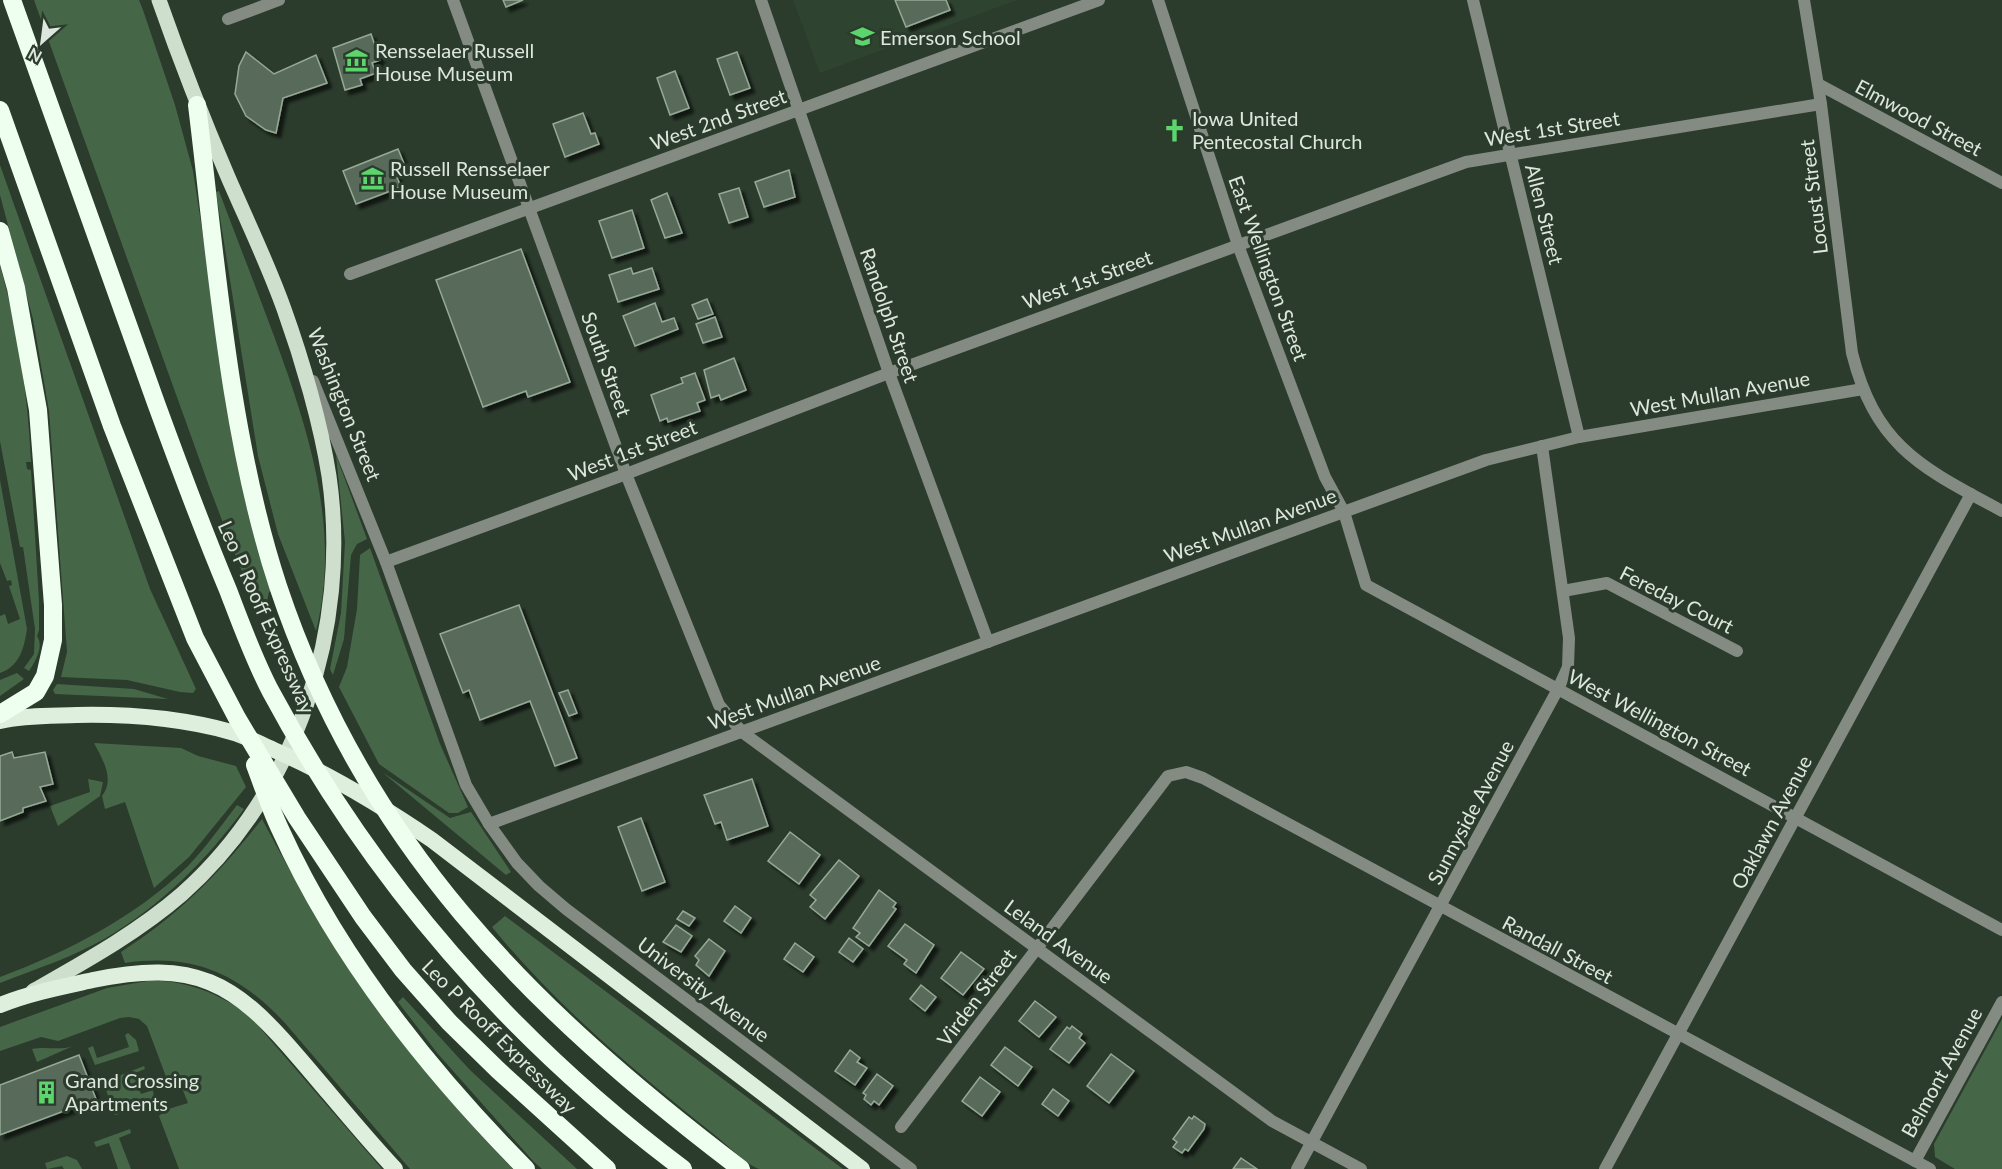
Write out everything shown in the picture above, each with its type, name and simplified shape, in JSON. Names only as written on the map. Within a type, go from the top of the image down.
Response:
[{"type":"highway","name":"Leo P Rooff Expressway","points":[[12,0],[191,500],[269,688],[303,749],[348,821],[398,889],[482,990],[528,1039],[622,1122],[683,1169]]},
{"type":"highway","points":[[197,105],[220,293],[241,434],[278,585],[309,667],[345,744],[405,843],[479,936],[540,999],[609,1063],[681,1124],[741,1169]]},
{"type":"highway","name":"Leo P Rooff Expressway","points":[[0,110],[112,426],[195,638],[237,718],[297,818],[363,917],[404,970],[449,1022],[553,1123],[607,1169]]},
{"type":"highway","points":[[0,231],[16,288],[38,410],[53,605],[53,640],[45,676],[36,692],[0,714]]},
{"type":"highway","points":[[0,721],[48,716],[135,716],[233,732],[286,755],[382,807],[432,840],[862,1169]]},
{"type":"highway","points":[[237,718],[280,829],[338,936],[400,1027],[467,1107],[525,1169]]},
{"type":"highway","points":[[0,1005],[27,994],[146,972],[195,977],[218,985],[236,994],[267,1020],[395,1169]]},
{"type":"main road","name":"Washington Street","points":[[159,0],[197,105],[284,309]]},
{"type":"main road","points":[[27,994],[108,949],[182,894],[238,834],[263,800],[286,755],[306,705],[327,628],[333,574],[333,525],[329,476],[316,418],[284,309]]},
{"type":"street","points":[[228,19],[279,0]]},
{"type":"street","name":"South Street","points":[[453,0],[626,474],[719,705],[742,732]]},
{"type":"street","name":"Randolph Street","points":[[761,0],[889,373],[988,642]]},
{"type":"street","name":"West 2nd Street","points":[[350,274],[1099,0]]},
{"type":"street","name":"East Wellington Street","points":[[1158,0],[1238,245],[1325,477],[1344,512]]},
{"type":"street","name":"Allen Street","points":[[1473,0],[1579,437]]},
{"type":"street","name":"Locust Street","points":[[1804,0],[1821,104],[1852,353],[1863,388]]},
{"type":"street","name":"Elmwood Street","points":[[1818,84],[2002,183]]},
{"type":"street","name":"West 1st Street","points":[[386,562],[626,474],[889,373],[1466,162],[1821,104]]},
{"type":"street","name":"Washington Street","points":[[284,309],[386,562],[466,785],[489,824]]},
{"type":"street","points":[[1863,388],[1878,419],[1909,455],[1927,471],[2002,511]]},
{"type":"street","name":"West Mullan Avenue","points":[[489,824],[1486,460],[1579,437],[1863,388]]},
{"type":"street","name":"Sunnyside Avenue","points":[[1297,1169],[1440,908],[1568,667],[1570,652],[1563,591],[1542,446]]},
{"type":"street","name":"Oaklawn Avenue","points":[[1605,1169],[1971,494]]},
{"type":"street","name":"West Wellington Street","points":[[1344,512],[1366,585],[2002,930]]},
{"type":"street","name":"Fereday Court","points":[[1563,591],[1607,583],[1737,651]]},
{"type":"street","name":"Leland Avenue","points":[[742,732],[1272,1121],[1361,1169]]},
{"type":"street","name":"Randall Street","points":[[1168,776],[1186,772],[1203,778],[1440,908],[1930,1169]]},
{"type":"street","name":"Virden Street","points":[[901,1127],[1168,776]]},
{"type":"street","name":"University Avenue","points":[[489,824],[539,886],[566,909],[911,1169]]},
{"type":"street","name":"Belmont Avenue","points":[[1915,1161],[2002,1002]]},
{"type":"shaded area","points":[[34,0],[139,0],[143,10],[175,105],[193,171],[213,300],[273,590],[269,592],[264,615],[239,565],[209,486]]},
{"type":"shaded area","name":"Emerson School","points":[[793,0],[1017,0],[820,73]]},
{"type":"shaded area","points":[[0,165],[150,589],[196,689],[193,693],[127,680],[61,677],[67,652],[49,411],[33,319],[0,195]]},
{"type":"shaded area","points":[[219,191],[297,402],[317,477],[323,515],[325,553],[323,592],[316,631],[278,534],[258,456],[216,192]]},
{"type":"shaded area","points":[[0,265],[17,338],[30,437],[31,462],[26,462],[27,469],[31,470],[39,601],[37,636],[40,645],[29,671],[24,668],[34,654],[35,629],[23,547],[20,547],[0,441]]},
{"type":"shaded area","points":[[336,455],[367,539],[357,544],[351,555],[344,639],[333,675],[330,669],[341,613],[345,542]]},
{"type":"shaded area","points":[[0,480],[27,629],[17,661],[0,673],[0,616],[5,614],[8,624],[20,619],[9,586],[12,585],[11,580],[7,581],[0,563]]},
{"type":"shaded area","points":[[370,548],[440,744],[468,807],[458,813],[449,813],[379,764],[339,687],[347,667],[357,609],[360,555]]},
{"type":"shaded area","points":[[17,673],[24,679],[0,696],[0,680]]},
{"type":"shaded area","points":[[57,684],[134,689],[168,699],[55,694],[53,690]]},
{"type":"shaded area","points":[[94,743],[181,748],[198,756],[236,766],[246,787],[189,857],[154,888],[125,802],[105,809],[102,796],[106,790],[108,776]]},
{"type":"shaded area","points":[[382,772],[450,818],[471,812],[511,872],[506,875]]},
{"type":"shaded area","points":[[88,779],[103,782],[100,796],[58,826],[50,806],[90,792]]},
{"type":"shaded area","points":[[237,805],[244,809],[230,828],[181,881],[145,912],[106,938],[81,951],[0,983],[0,977],[76,944],[146,902],[188,866]]},
{"type":"shaded area","points":[[262,819],[288,868],[344,960],[374,1003],[439,1088],[513,1169],[410,1169],[285,1023],[250,992],[214,971],[194,965],[173,961],[125,963],[121,952],[162,923],[198,892]]},
{"type":"shaded area","points":[[505,916],[843,1169],[760,1169],[744,1160],[598,1038],[543,984],[492,927]]},
{"type":"shaded area","points":[[153,980],[191,986],[224,999],[247,1013],[382,1169],[179,1169],[159,1116],[165,1110],[188,1103],[178,1078],[168,1082],[147,1026],[139,1019],[120,1018],[58,1041],[41,1037],[0,1051],[0,1027],[107,988]]},
{"type":"shaded area","points":[[403,997],[470,1070],[577,1169],[542,1169],[534,1162],[438,1054],[398,1002]]},
{"type":"shaded area","points":[[2002,1019],[2002,1169],[1955,1169],[1935,1157],[1934,1144]]},
{"type":"shaded area","points":[[128,1033],[136,1040],[139,1051],[95,1065],[88,1048],[93,1046],[97,1058],[129,1047],[125,1035]]},
{"type":"shaded area","points":[[73,1046],[37,1062],[32,1049],[63,1048]]},
{"type":"shaded area","points":[[144,1066],[145,1069],[133,1074],[141,1094],[153,1090],[154,1101],[138,1107],[135,1098],[123,1102],[126,1112],[115,1115],[103,1082]]},
{"type":"shaded area","points":[[130,1129],[131,1133],[119,1138],[131,1169],[118,1169],[109,1143],[96,1147],[94,1142]]},
{"type":"shaded area","points":[[67,1156],[77,1160],[82,1169],[64,1169],[62,1166],[47,1169],[45,1163]]},
{"type":"building","points":[[503,0],[523,0],[506,7]]},
{"type":"building","points":[[895,0],[946,0],[950,10],[906,27]]},
{"type":"building","name":"Rensselaer Russell House Museum","points":[[371,34],[380,60],[372,63],[376,73],[360,79],[362,85],[345,90],[333,48]]},
{"type":"building","points":[[246,52],[274,74],[316,55],[327,83],[283,98],[276,133],[266,130],[246,116],[235,94],[239,66]]},
{"type":"building","points":[[737,52],[750,88],[730,95],[717,59]]},
{"type":"building","points":[[675,71],[689,108],[670,115],[657,78]]},
{"type":"building","points":[[583,113],[591,134],[595,133],[599,144],[565,157],[553,124]]},
{"type":"building","name":"Russell Rensselaer House Museum","points":[[398,149],[405,166],[394,170],[401,187],[356,204],[343,171]]},
{"type":"building","points":[[789,170],[795,197],[764,207],[755,182]]},
{"type":"building","points":[[739,188],[748,217],[729,223],[719,194]]},
{"type":"building","points":[[667,193],[682,233],[665,238],[651,200]]},
{"type":"building","points":[[632,210],[644,248],[612,258],[599,221]]},
{"type":"building","points":[[521,249],[570,382],[528,397],[526,391],[483,407],[436,280]]},
{"type":"building","points":[[631,268],[633,274],[652,268],[659,289],[618,302],[609,275]]},
{"type":"building","points":[[707,299],[713,314],[698,319],[692,305]]},
{"type":"building","points":[[655,303],[662,322],[674,318],[678,329],[635,346],[623,316]]},
{"type":"building","points":[[715,317],[722,337],[703,343],[696,324]]},
{"type":"building","points":[[734,358],[746,390],[721,400],[719,395],[711,398],[704,370]]},
{"type":"building","points":[[695,373],[705,400],[697,403],[700,411],[668,422],[667,418],[660,421],[651,395],[683,383],[681,378]]},
{"type":"building","points":[[519,605],[577,758],[555,766],[530,701],[480,720],[469,690],[463,693],[440,634]]},
{"type":"building","points":[[568,690],[577,713],[569,716],[559,693]]},
{"type":"building","points":[[12,752],[14,758],[45,752],[53,784],[40,787],[46,801],[23,808],[23,812],[0,821],[0,756]]},
{"type":"building","points":[[752,779],[768,826],[727,840],[721,822],[715,824],[704,795]]},
{"type":"building","points":[[641,818],[665,882],[642,891],[618,827]]},
{"type":"building","points":[[790,832],[820,855],[799,884],[768,861]]},
{"type":"building","points":[[839,860],[859,876],[825,919],[810,907],[816,900],[810,895]]},
{"type":"building","points":[[879,890],[896,903],[893,907],[896,909],[869,946],[856,937],[860,933],[853,928]]},
{"type":"building","points":[[735,906],[751,918],[741,933],[724,921]]},
{"type":"building","points":[[683,911],[695,918],[689,926],[677,919]]},
{"type":"building","points":[[905,924],[934,945],[916,973],[904,964],[907,960],[888,946]]},
{"type":"building","points":[[676,925],[692,936],[681,952],[663,942]]},
{"type":"building","points":[[849,938],[863,949],[853,962],[839,952]]},
{"type":"building","points":[[709,939],[725,951],[709,976],[696,965],[699,960],[695,956]]},
{"type":"building","points":[[795,943],[814,957],[803,972],[784,959]]},
{"type":"building","points":[[961,952],[984,969],[963,995],[941,978]]},
{"type":"building","points":[[921,985],[936,997],[925,1011],[910,999]]},
{"type":"building","points":[[1035,1001],[1056,1017],[1039,1037],[1019,1021]]},
{"type":"building","points":[[1072,1026],[1082,1034],[1079,1038],[1085,1043],[1069,1063],[1050,1049],[1067,1027],[1070,1029]]},
{"type":"building","points":[[1005,1047],[1032,1067],[1018,1086],[991,1065]]},
{"type":"building","points":[[850,1050],[860,1058],[857,1062],[867,1068],[855,1085],[835,1071]]},
{"type":"building","points":[[1111,1054],[1134,1071],[1109,1103],[1087,1086]]},
{"type":"building","name":"Grand Crossing Apartments","points":[[79,1055],[96,1099],[0,1135],[0,1085]]},
{"type":"building","points":[[877,1074],[893,1086],[879,1105],[874,1101],[871,1105],[864,1099],[866,1095],[863,1093]]},
{"type":"building","points":[[980,1077],[1000,1092],[982,1116],[962,1101]]},
{"type":"building","points":[[1053,1089],[1069,1101],[1058,1116],[1042,1104]]},
{"type":"building","points":[[1194,1116],[1205,1124],[1204,1129],[1188,1151],[1185,1149],[1182,1153],[1173,1147],[1177,1142],[1173,1139],[1189,1117],[1192,1119]]},
{"type":"building","points":[[1241,1158],[1257,1169],[1233,1169]]},
{"type":"place","name":"Emerson School","points":[[862,37]]},
{"type":"place","name":"Rensselaer Russell House Museum","points":[[357,61]]},
{"type":"place","name":"Iowa United Pentecostal Church","points":[[1174,130]]},
{"type":"place","name":"Russell Rensselaer House Museum","points":[[372,179]]},
{"type":"place","name":"Grand Crossing Apartments","points":[[47,1092]]}]
